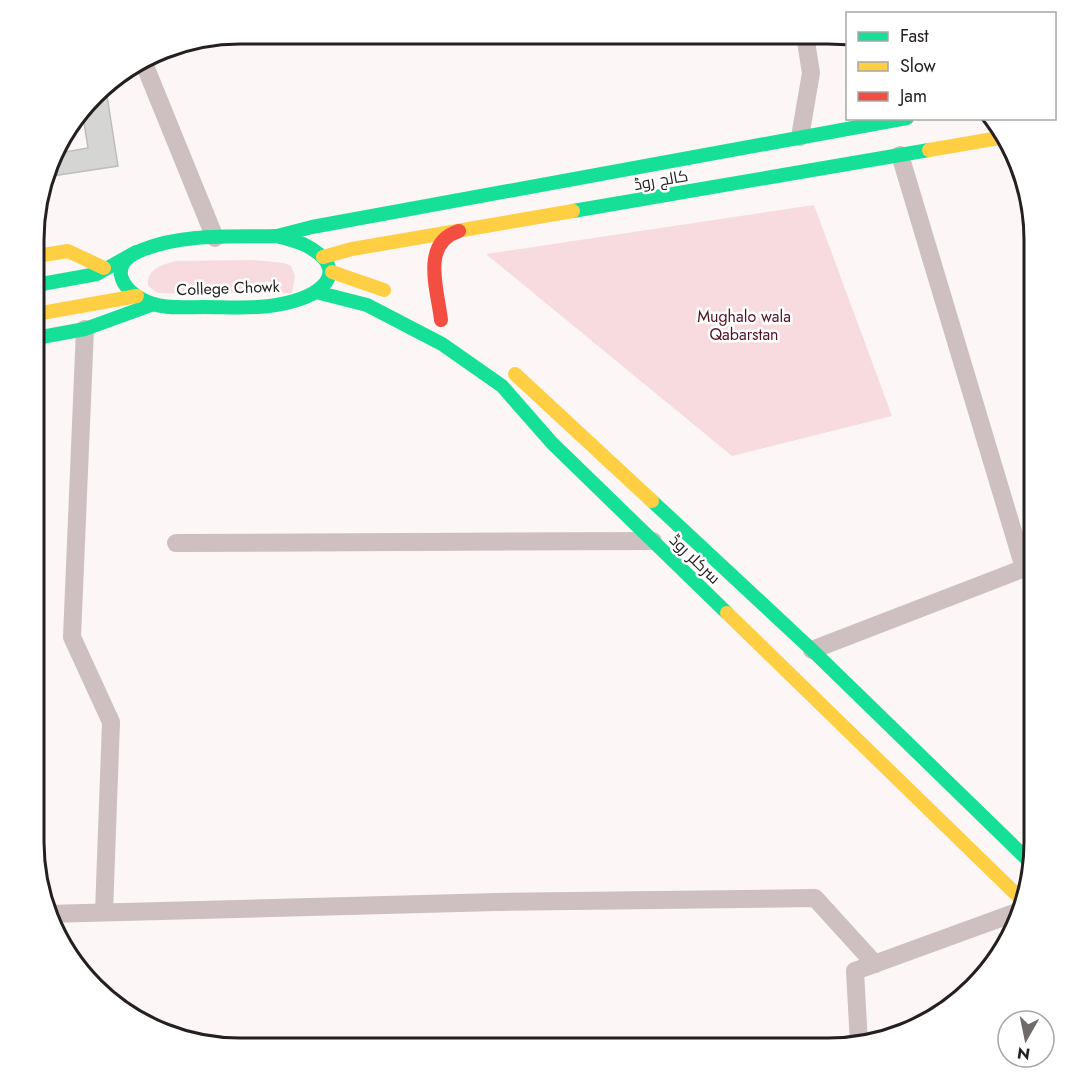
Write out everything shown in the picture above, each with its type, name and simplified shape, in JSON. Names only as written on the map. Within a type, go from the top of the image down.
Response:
[{"type":"main road","name":"کالج روڈ","points":[[277,236],[312,227],[896,120]]},
{"type":"main road","name":"کالج روڈ","points":[[323,257],[352,249],[996,139]]},
{"type":"main road","points":[[421,309],[446,323],[435,291],[433,272],[439,247],[446,237],[459,231]]},
{"type":"main road","points":[[44,284],[97,274],[104,268],[138,251],[171,242],[277,236],[310,247],[330,264],[332,272],[330,280],[315,292]]},
{"type":"main road","points":[[44,255],[68,250],[104,268]]},
{"type":"main road","points":[[137,296],[124,285],[120,270],[124,260],[138,251]]},
{"type":"main road","points":[[332,272],[393,294]]},
{"type":"main road","name":"College Chowk","points":[[137,296],[154,303],[177,307],[257,307],[281,304],[315,292]]},
{"type":"main road","name":"سرکلر روڈ","points":[[315,292],[367,305],[442,344],[502,386],[552,443],[1017,895]]},
{"type":"main road","points":[[44,313],[137,296]]},
{"type":"main road","points":[[44,337],[85,329],[154,303]]},
{"type":"main road","name":"سرکلر روڈ","points":[[504,365],[538,394],[812,650],[1024,856]]},
{"type":"street","points":[[800,137],[811,73],[806,44]]},
{"type":"street","points":[[147,67],[215,238]]},
{"type":"street","points":[[900,156],[1024,550]]},
{"type":"street","points":[[519,189],[521,220]]},
{"type":"street","points":[[85,329],[72,637],[111,722],[104,912]]},
{"type":"street","points":[[176,543],[653,541]]},
{"type":"street","points":[[812,650],[1024,568]]},
{"type":"street","points":[[57,914],[497,902],[815,898],[875,964]]},
{"type":"street","points":[[859,1035],[855,971],[1011,914]]},
{"type":"green space","name":"Mughalo wala Qabarstan","points":[[814,205],[892,416],[732,456],[486,254]]},
{"type":"green space","points":[[254,260],[284,263],[291,266],[295,276],[292,293],[158,293],[148,286],[152,272],[160,266],[175,261]]},
{"type":"building","points":[[107,95],[118,166],[54,176],[65,152],[88,148],[84,121]]},
{"type":"traffic: fast","points":[[277,236],[312,227],[896,120]]},
{"type":"traffic: fast","points":[[573,211],[929,150]]},
{"type":"traffic: fast","points":[[277,236],[307,246],[327,262],[328,278],[324,285],[306,297],[271,306],[172,307],[159,306],[142,299],[133,293],[122,279],[123,263],[130,256],[158,245],[192,238],[277,236]]},
{"type":"traffic: fast","points":[[44,284],[97,274],[136,252]]},
{"type":"traffic: fast","points":[[316,292],[367,305],[442,344],[502,386],[552,443],[727,613]]},
{"type":"traffic: fast","points":[[44,337],[85,329],[154,304]]},
{"type":"traffic: fast","points":[[652,501],[812,650],[1024,856]]},
{"type":"traffic: slow","points":[[929,150],[996,139]]},
{"type":"traffic: slow","points":[[323,257],[352,249],[573,211]]},
{"type":"traffic: slow","points":[[44,255],[68,251],[104,268]]},
{"type":"traffic: slow","points":[[332,272],[384,290]]},
{"type":"traffic: slow","points":[[44,313],[137,296]]},
{"type":"traffic: slow","points":[[515,374],[652,501]]},
{"type":"traffic: slow","points":[[727,613],[1017,895]]},
{"type":"traffic: jam","points":[[441,320],[435,282],[435,257],[439,246],[447,237],[459,231]]}]
